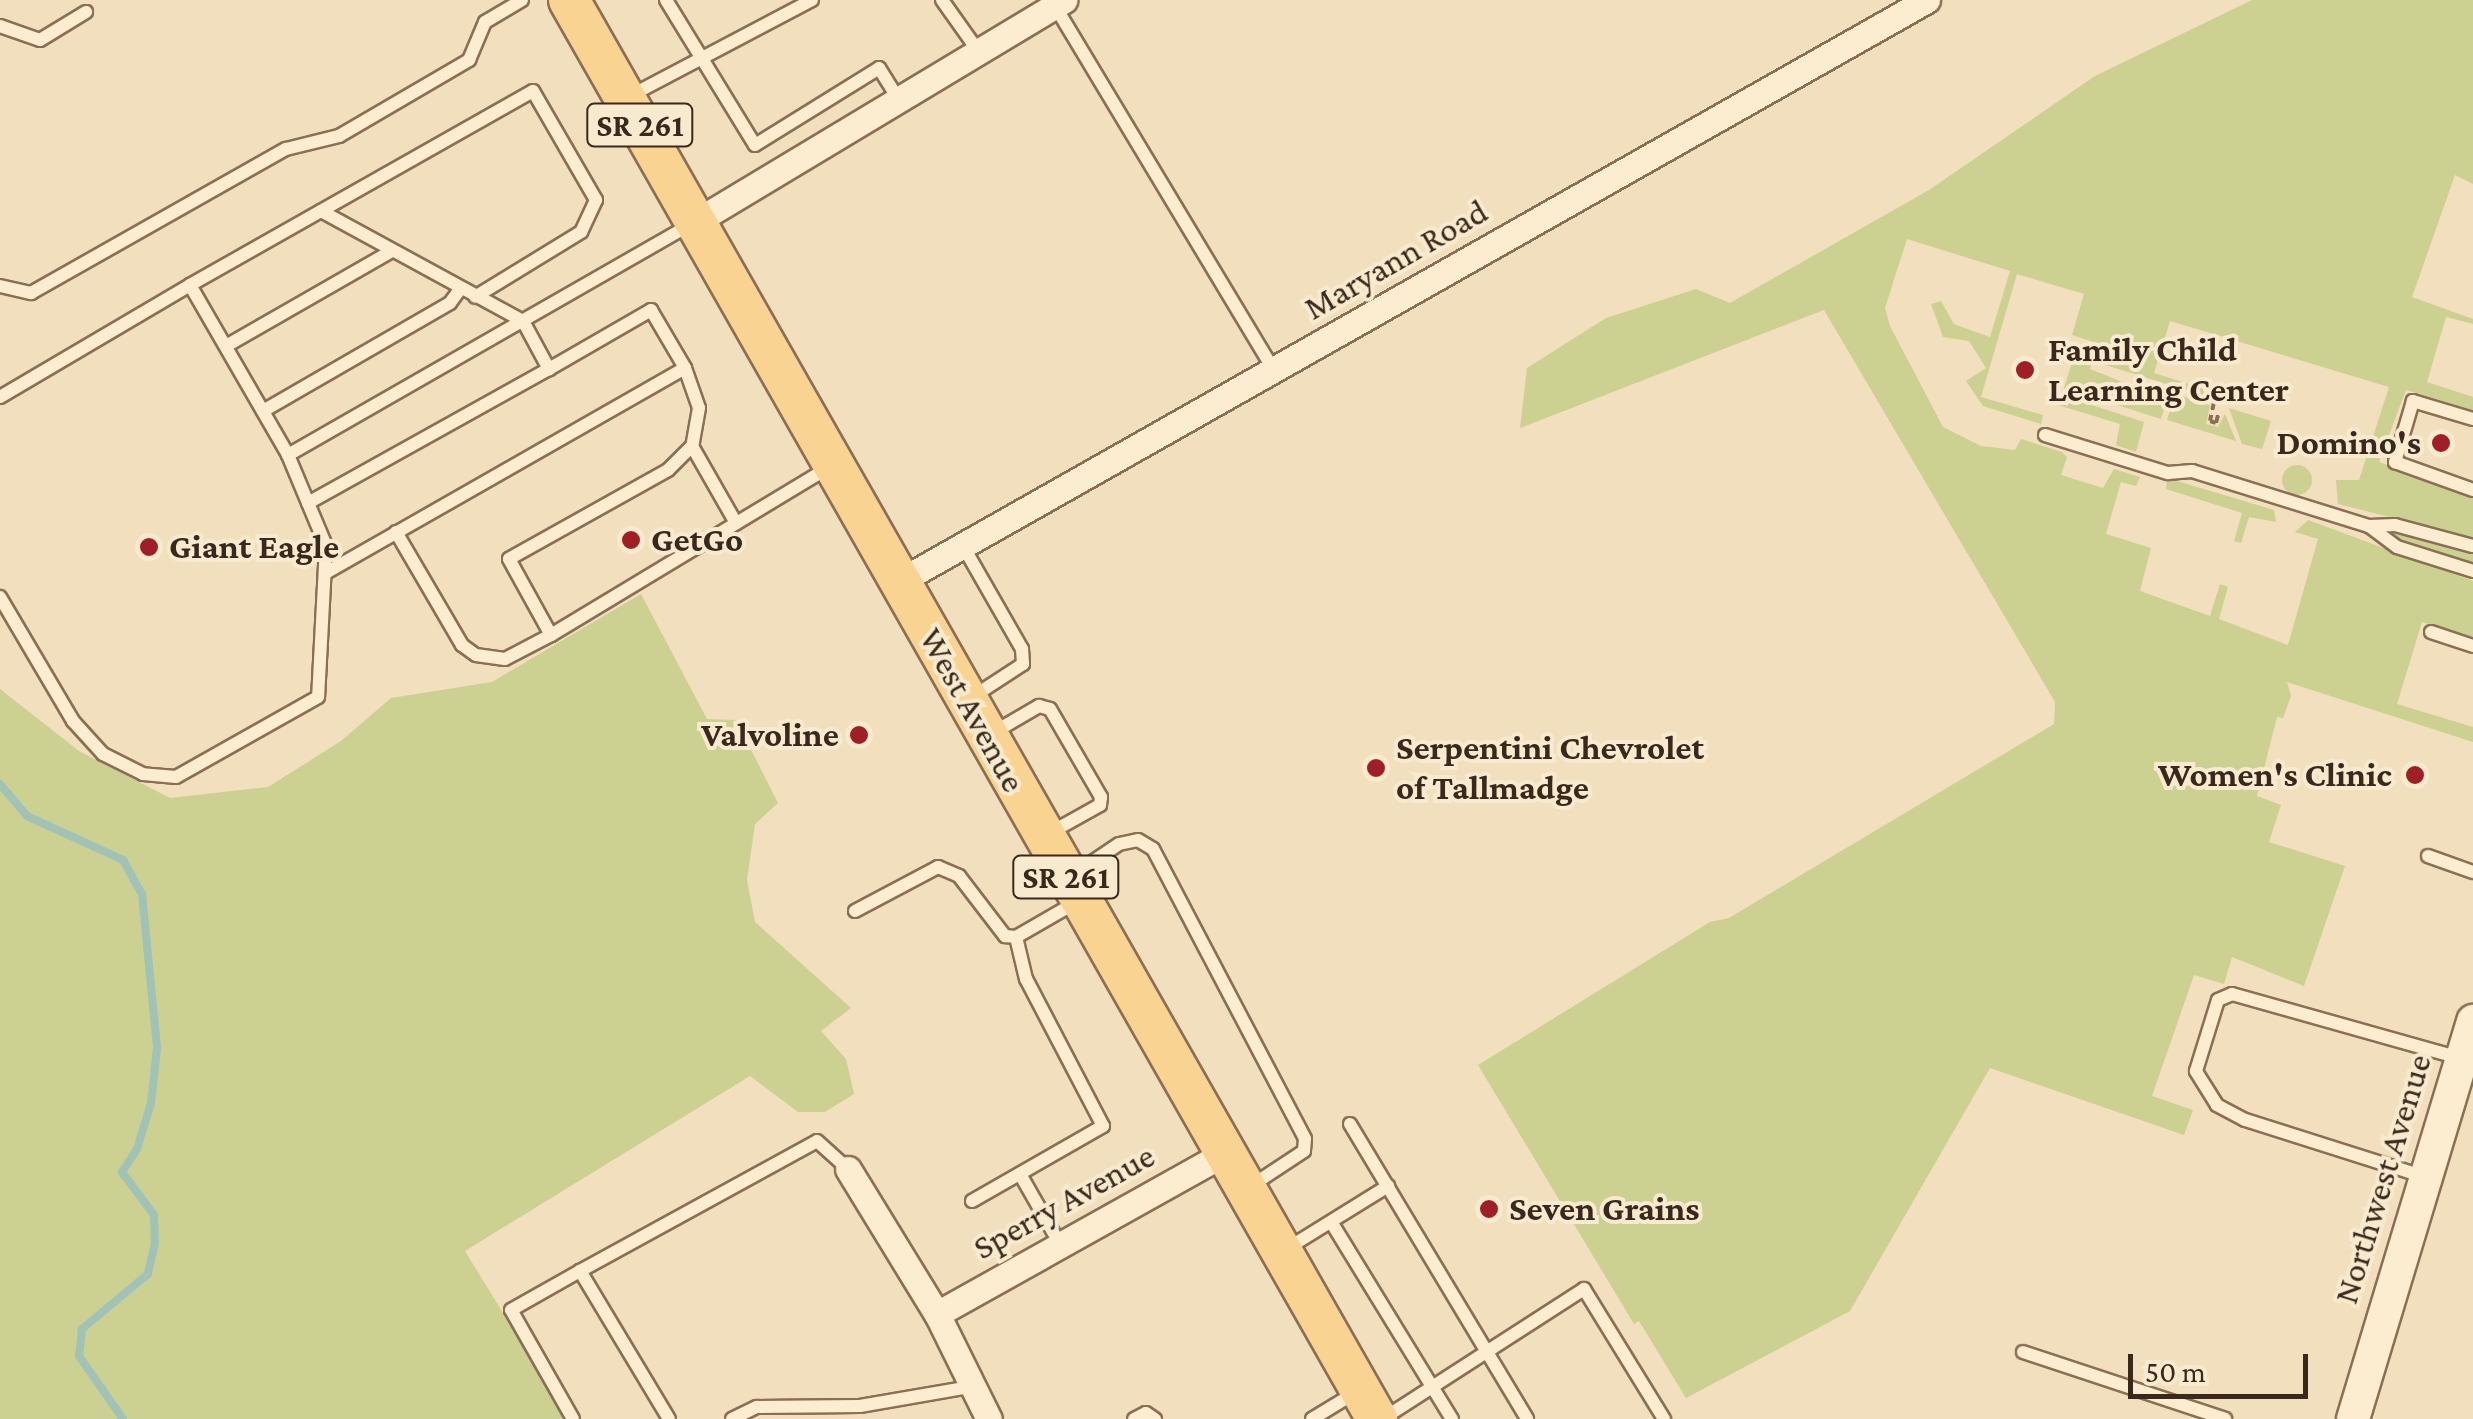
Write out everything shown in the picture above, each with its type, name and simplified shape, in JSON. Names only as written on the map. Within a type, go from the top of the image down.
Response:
[{"type":"main road","name":"West Avenue","points":[[569,0],[1373,1409]]},
{"type":"street","name":"Maryann Road","points":[[900,582],[1926,0]]},
{"type":"street","points":[[696,222],[1060,3]]},
{"type":"street","name":"Northwest Avenue","points":[[2353,1419],[2473,1021]]},
{"type":"street","name":"Sperry Avenue","points":[[937,1314],[1225,1153]]},
{"type":"street","points":[[848,1170],[937,1314],[989,1419]]},
{"type":"lane","points":[[0,286],[31,293],[286,149],[339,136],[470,60],[485,22],[522,0]]},
{"type":"lane","points":[[666,0],[700,63],[755,144],[879,68],[899,100]]},
{"type":"lane","points":[[626,98],[700,63],[812,0]]},
{"type":"lane","points":[[942,0],[979,52]]},
{"type":"lane","points":[[1060,3],[1274,370]]},
{"type":"lane","points":[[0,26],[40,40],[86,12]]},
{"type":"lane","points":[[0,397],[534,90],[596,200],[581,232],[475,297]]},
{"type":"lane","points":[[321,211],[523,321],[549,369]]},
{"type":"lane","points":[[288,455],[696,222]]},
{"type":"lane","points":[[226,346],[392,251]]},
{"type":"lane","points":[[0,598],[49,685],[103,754],[143,774],[176,777],[318,697],[326,546],[288,455],[190,285]]},
{"type":"lane","points":[[263,411],[450,303],[460,289]]},
{"type":"lane","points":[[308,503],[651,310],[685,368],[699,408],[692,446],[668,470],[509,559],[550,635]]},
{"type":"lane","points":[[325,573],[685,368]]},
{"type":"lane","points":[[2473,419],[2412,400],[2395,462],[2473,490]]},
{"type":"lane","points":[[2045,435],[2168,473],[2192,470],[2368,526],[2397,547],[2473,572]]},
{"type":"lane","points":[[692,446],[736,524]]},
{"type":"lane","points":[[396,532],[462,645],[476,655],[506,659],[834,465]]},
{"type":"lane","points":[[2368,526],[2395,524],[2473,546]]},
{"type":"lane","points":[[963,546],[1022,649],[1023,664],[967,701]]},
{"type":"lane","points":[[2430,632],[2473,646]]},
{"type":"lane","points":[[987,736],[1046,705],[1101,796],[1100,805],[1043,836]]},
{"type":"lane","points":[[1016,938],[1074,889],[1118,844],[1138,840],[1152,850],[1305,1138],[1304,1152],[1246,1189]]},
{"type":"lane","points":[[2428,856],[2473,872]]},
{"type":"lane","points":[[856,910],[947,868],[959,876],[992,928],[1016,938]]},
{"type":"lane","points":[[972,1201],[1103,1126],[1026,980],[1016,938]]},
{"type":"lane","points":[[2425,1177],[2245,1120],[2202,1089],[2196,1071],[2207,1035],[2218,1000],[2232,994],[2462,1058]]},
{"type":"lane","points":[[1350,1124],[1527,1419]]},
{"type":"lane","points":[[574,1419],[511,1310],[817,1141],[848,1170]]},
{"type":"lane","points":[[1020,1174],[1060,1244]]},
{"type":"lane","points":[[1282,1252],[1334,1225],[1388,1186]]},
{"type":"lane","points":[[1334,1225],[1452,1419]]},
{"type":"lane","points":[[580,1270],[670,1419]]},
{"type":"lane","points":[[1312,1419],[1373,1409],[1433,1387],[1584,1289],[1664,1419]]},
{"type":"lane","points":[[2023,1352],[2225,1419]]},
{"type":"lane","points":[[732,1419],[757,1407],[860,1406],[970,1387]]},
{"type":"lane","points":[[1134,1419],[1146,1413],[1155,1419]]},
{"type":"path","points":[[2214,402],[2210,421],[2216,423],[2220,411]]},
{"type":"green space","points":[[2252,0],[2473,0],[2473,184],[2455,175],[2412,297],[2473,319],[2473,324],[2446,317],[2427,382],[2473,397],[2473,410],[2406,390],[2379,462],[2473,495],[2473,538],[2338,504],[2336,480],[2359,480],[2389,387],[2170,321],[2154,373],[2214,392],[2212,398],[2099,363],[2103,345],[2072,335],[2084,294],[2017,274],[1981,397],[2043,415],[2041,424],[1983,406],[1966,381],[1986,368],[1969,341],[1943,337],[1931,304],[1941,301],[1954,324],[1990,337],[2010,271],[1907,239],[1885,308],[1890,326],[1943,427],[1981,446],[2015,450],[2021,439],[2062,452],[2067,457],[2061,475],[2103,488],[2114,469],[2140,477],[2136,486],[2121,482],[2106,534],[2151,548],[2140,591],[2210,616],[2220,584],[2228,587],[2219,619],[2288,645],[2318,539],[2295,532],[2308,520],[2473,581],[2473,637],[2422,622],[2397,704],[2473,727],[2473,742],[2287,682],[2291,696],[2283,718],[2277,717],[2257,796],[2281,805],[2269,842],[2345,866],[2304,986],[2232,957],[2224,984],[2194,975],[2152,1096],[2193,1110],[2184,1135],[1990,1068],[1850,1311],[1686,1398],[1639,1321],[1634,1324],[1478,1065],[1710,922],[1729,918],[2054,724],[2055,702],[1824,310],[1520,428],[1527,368],[1606,318],[1696,289],[1730,303],[1929,190],[2095,76]]},
{"type":"green space","points":[[2078,343],[2096,349],[2090,369],[2167,400],[2161,419],[2064,388]]},
{"type":"green space","points":[[2175,394],[2210,405],[2206,424],[2218,427],[2225,414],[2236,441],[2167,420]]},
{"type":"green space","points":[[2061,395],[2144,422],[2136,452],[2116,445],[2120,424],[2058,405]]},
{"type":"green space","points":[[2229,408],[2271,421],[2262,449],[2242,444]]},
{"type":"green space","points":[[2297,465],[2308,469],[2312,480],[2308,491],[2297,495],[2286,491],[2282,480],[2286,469]]},
{"type":"green space","points":[[2167,478],[2274,510],[2276,522],[2249,517],[2241,543],[2234,541],[2242,513],[2166,489]]},
{"type":"green space","points":[[2384,531],[2473,551],[2473,566],[2432,553]]},
{"type":"green space","points":[[641,594],[707,719],[736,720],[778,803],[755,824],[747,880],[755,922],[851,1008],[821,1031],[846,1059],[854,1094],[825,1112],[798,1112],[750,1076],[465,1251],[568,1419],[0,1419],[0,689],[79,751],[170,798],[268,787],[341,741],[391,698],[492,682]]},
{"type":"waterway","points":[[0,784],[27,816],[123,860],[142,894],[157,1048],[151,1103],[137,1149],[122,1172],[154,1215],[155,1243],[148,1274],[82,1329],[79,1356],[123,1419]]},
{"type":"place","name":"Family Child Learning Center","points":[[2025,370]]},
{"type":"place","name":"Domino's","points":[[2441,443]]},
{"type":"place","name":"GetGo","points":[[631,540]]},
{"type":"place","name":"Giant Eagle","points":[[149,547]]},
{"type":"place","name":"Valvoline","points":[[859,735]]},
{"type":"place","name":"Serpentini Chevrolet of Tallmadge","points":[[1376,768]]},
{"type":"place","name":"Women's Clinic","points":[[2415,775]]},
{"type":"place","name":"Seven Grains","points":[[1489,1209]]}]
